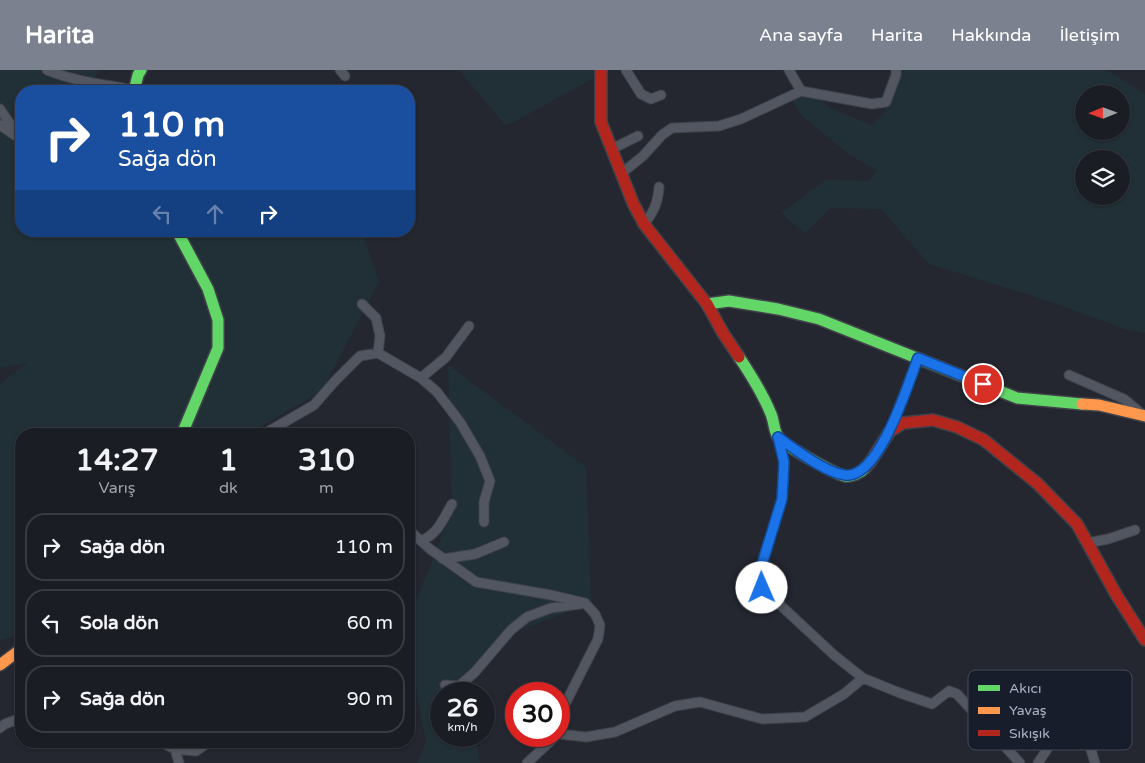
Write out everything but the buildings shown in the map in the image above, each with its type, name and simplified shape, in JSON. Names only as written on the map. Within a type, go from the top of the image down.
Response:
[{"type":"street","points":[[47,70],[76,81],[110,85]]},
{"type":"street","points":[[136,85],[141,70]]},
{"type":"street","points":[[601,70],[601,122],[633,203],[644,224],[707,304],[723,333],[751,375],[770,414],[778,437],[784,462],[782,499],[759,574],[762,588],[863,678],[900,694],[932,704],[948,691],[957,694],[968,706]]},
{"type":"street","points":[[626,70],[641,94],[651,99],[662,95]]},
{"type":"street","points":[[789,70],[801,91]]},
{"type":"street","points":[[622,173],[672,128],[719,126],[741,119],[801,91],[872,104],[886,102],[896,70]]},
{"type":"street","points":[[0,109],[15,131]]},
{"type":"street","points":[[0,125],[15,136]]},
{"type":"street","points":[[612,149],[638,136]]},
{"type":"street","points":[[644,224],[654,212],[659,186]]},
{"type":"street","points":[[180,237],[208,289],[218,320],[218,348],[185,428]]},
{"type":"street","points":[[707,304],[729,301],[778,309],[819,319],[1018,398],[1099,405],[1145,416]]},
{"type":"street","points":[[362,304],[376,318],[380,336],[378,353]]},
{"type":"street","points":[[421,378],[446,357],[469,326]]},
{"type":"street","points":[[274,428],[314,405],[360,356],[378,353],[421,378],[436,392],[460,422],[480,456],[490,481],[484,502],[484,522]]},
{"type":"street","points":[[778,437],[830,470],[845,476],[860,473],[871,461],[890,431],[918,358]]},
{"type":"street","points":[[1069,376],[1124,399],[1145,416]]},
{"type":"street","points":[[890,431],[903,423],[933,420],[957,427],[984,440],[1038,484],[1077,524],[1117,596],[1145,640]]},
{"type":"street","points":[[421,541],[430,537],[438,529],[452,504]]},
{"type":"street","points":[[1087,543],[1108,539],[1134,530]]},
{"type":"street","points":[[415,536],[443,559],[476,582],[586,603],[595,614],[600,626],[598,639],[570,694]]},
{"type":"street","points":[[443,559],[475,554],[504,542]]},
{"type":"street","points":[[464,682],[475,672],[511,630],[528,617],[551,608],[586,603]]},
{"type":"street","points":[[0,665],[15,654]]},
{"type":"street","points":[[570,736],[586,737],[615,732],[675,706],[700,702],[762,719],[805,717],[844,694],[863,678]]},
{"type":"street","points":[[0,728],[15,720]]},
{"type":"street","points":[[527,763],[544,747]]},
{"type":"street","points":[[178,763],[175,749],[196,751],[200,748]]},
{"type":"street","points":[[1008,750],[1020,763]]},
{"type":"street","points":[[1038,763],[1047,750]]},
{"type":"street","points":[[1090,750],[1094,762]]},
{"type":"shaded area","points":[[0,70],[99,70],[91,85],[15,85],[15,237],[363,237],[379,281],[322,391],[258,428],[15,428],[15,636],[0,640],[0,384],[27,363],[0,368]]},
{"type":"shaded area","points":[[459,70],[611,70],[506,126]]},
{"type":"shaded area","points":[[892,70],[1106,70],[1145,94],[1145,333],[1125,329],[1045,300],[929,264],[881,209],[830,208],[805,233],[781,213],[826,180],[869,181],[877,170],[851,156],[802,116],[792,100],[806,90],[830,108],[872,125],[886,111],[889,77]]},
{"type":"shaded area","points":[[448,365],[586,467],[591,603],[510,634],[473,676],[472,682],[430,682],[430,747],[477,747],[480,763],[417,763],[426,741],[415,684],[415,605],[452,509]]},
{"type":"traffic: fast","points":[[136,85],[141,70]]},
{"type":"traffic: fast","points":[[180,237],[208,289],[218,320],[218,348],[185,428]]},
{"type":"traffic: fast","points":[[707,304],[729,301],[778,309],[819,319],[1017,398],[1082,404]]},
{"type":"traffic: fast","points":[[739,357],[764,399],[777,435],[782,441],[810,459],[845,476],[856,474],[865,468]]},
{"type":"traffic: slow","points":[[1082,404],[1099,405],[1145,416]]},
{"type":"traffic: slow","points":[[0,665],[15,654]]},
{"type":"traffic: jam","points":[[601,70],[601,122],[633,203],[644,224],[707,304],[739,357]]},
{"type":"traffic: jam","points":[[865,468],[890,431],[903,423],[933,420],[957,427],[984,440],[1038,484],[1077,524],[1117,596],[1145,640]]},
{"type":"route","points":[[762,588],[759,574],[782,499],[784,462],[778,437],[830,470],[845,476],[860,473],[871,461],[890,431],[918,358],[983,384]]}]
